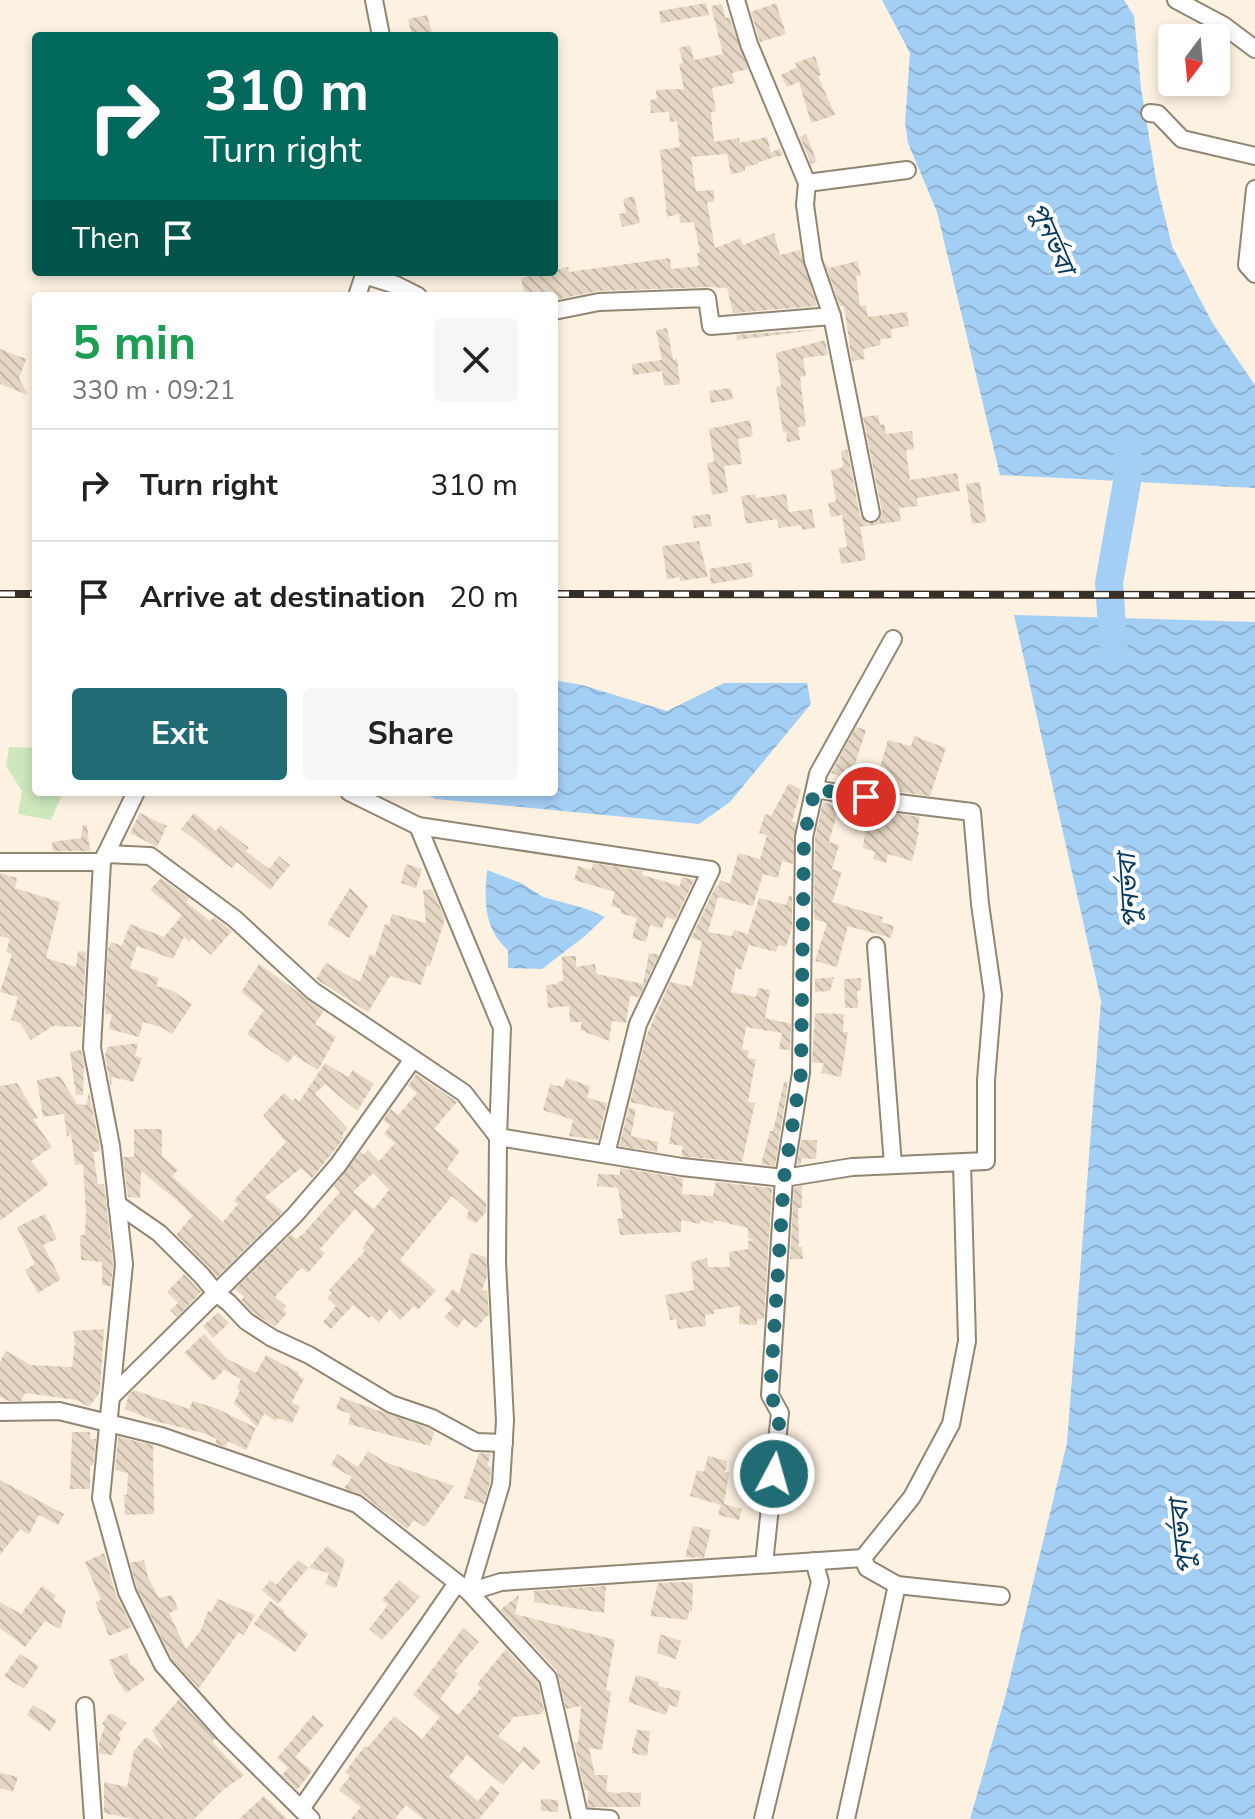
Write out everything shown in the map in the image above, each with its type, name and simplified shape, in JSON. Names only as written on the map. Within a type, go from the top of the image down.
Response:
[{"type":"street","points":[[374,0],[380,32]]},
{"type":"street","points":[[736,0],[749,44],[807,183],[805,205],[813,261],[832,316],[871,513]]},
{"type":"street","points":[[1176,0],[1223,25],[1255,49]]},
{"type":"street","points":[[1150,113],[1158,114],[1182,139],[1255,156]]},
{"type":"street","points":[[807,183],[907,170]]},
{"type":"street","points":[[1255,189],[1247,265],[1255,274]]},
{"type":"street","points":[[372,276],[410,292]]},
{"type":"street","points":[[558,310],[599,302],[707,298],[711,326],[832,316]]},
{"type":"street","points":[[764,1564],[780,1413],[770,1395],[784,1178],[801,1073],[804,837],[818,774],[893,639]]},
{"type":"street","points":[[0,862],[150,856],[235,919],[313,991],[464,1093],[498,1137],[784,1178],[852,1167],[986,1161],[986,1080],[993,995],[980,904],[972,812],[815,789]]},
{"type":"street","points":[[134,796],[104,858],[92,1048],[111,1146],[124,1264],[101,1498],[127,1592],[163,1665],[223,1732],[306,1814],[463,1588],[501,1484],[504,1368],[497,1262],[502,1028],[418,826]]},
{"type":"street","points":[[357,796],[418,826],[711,870],[638,1024],[606,1154]]},
{"type":"street","points":[[876,946],[893,1165]]},
{"type":"street","points":[[111,1397],[294,1216],[338,1165],[413,1059]]},
{"type":"street","points":[[463,1588],[501,1582],[863,1558],[912,1497],[951,1424],[967,1341],[962,1163]]},
{"type":"street","points":[[117,1204],[159,1233],[246,1321],[272,1338],[309,1355],[391,1404],[432,1418],[476,1442],[504,1443]]},
{"type":"street","points":[[0,1412],[59,1411],[161,1436],[357,1504],[463,1588],[548,1678],[580,1818],[610,1819]]},
{"type":"street","points":[[863,1558],[867,1568],[897,1585],[1001,1596]]},
{"type":"street","points":[[763,1819],[820,1582],[814,1561]]},
{"type":"street","points":[[846,1819],[897,1585]]},
{"type":"street","points":[[85,1706],[93,1819]]},
{"type":"green space","points":[[9,747],[32,748],[32,796],[61,796],[51,820],[18,814],[22,791],[6,766]]},
{"type":"water","points":[[882,0],[1124,0],[1134,16],[1141,88],[1157,185],[1172,246],[1213,324],[1255,385],[1255,488],[1000,475],[937,212],[908,143],[905,123],[910,53]]},
{"type":"water","points":[[1014,615],[1255,622],[1255,1819],[970,1819],[1005,1698],[1067,1443],[1101,1001]]},
{"type":"water","points":[[558,681],[667,711],[724,683],[807,683],[811,704],[730,802],[699,824],[430,796],[558,796]]},
{"type":"water","points":[[487,870],[521,883],[543,897],[605,917],[542,969],[508,968],[508,950],[494,933],[487,914]]},
{"type":"building","points":[[706,3],[709,15],[661,23],[659,11]]},
{"type":"building","points":[[776,3],[786,34],[760,42],[751,12]]},
{"type":"building","points":[[722,4],[725,18],[729,17],[748,69],[732,73],[735,83],[712,88],[716,111],[711,112],[714,142],[739,138],[740,143],[767,137],[771,153],[780,148],[783,155],[731,174],[727,154],[691,157],[696,191],[714,190],[714,202],[707,202],[715,248],[740,238],[743,245],[774,233],[780,255],[800,250],[817,306],[733,313],[727,288],[707,287],[598,291],[558,299],[558,292],[524,292],[521,278],[558,276],[558,269],[568,267],[569,272],[670,258],[671,269],[699,266],[697,253],[700,252],[694,222],[680,223],[679,214],[667,217],[660,150],[680,147],[677,121],[670,122],[669,112],[651,113],[650,100],[657,99],[656,90],[684,89],[679,48],[690,45],[694,60],[723,54],[711,6]]},
{"type":"building","points":[[427,15],[432,32],[411,32],[408,19]]},
{"type":"building","points":[[815,56],[821,75],[818,76],[835,115],[811,123],[799,82],[787,87],[781,75],[797,67],[795,63]]},
{"type":"building","points":[[806,134],[817,162],[811,164],[800,137]]},
{"type":"building","points":[[634,196],[640,223],[622,227],[619,214],[626,213],[623,199]]},
{"type":"building","points":[[857,261],[861,275],[856,276],[860,306],[866,305],[868,317],[907,312],[909,326],[891,329],[892,338],[880,339],[881,345],[863,349],[865,359],[852,361],[844,306],[840,306],[825,263],[829,268]]},
{"type":"building","points":[[667,328],[673,360],[677,359],[680,384],[664,386],[662,371],[633,375],[632,364],[662,360],[656,330]]},
{"type":"building","points":[[823,329],[737,340],[736,335]]},
{"type":"building","points":[[825,340],[828,355],[803,358],[806,376],[800,377],[806,426],[798,427],[800,440],[787,442],[776,387],[781,386],[776,353]]},
{"type":"building","points":[[0,349],[26,359],[19,378],[28,395],[0,384]]},
{"type":"building","points":[[731,388],[733,399],[711,403],[709,391]]},
{"type":"building","points":[[878,415],[886,434],[912,431],[914,449],[906,450],[910,480],[957,473],[960,491],[917,498],[918,506],[899,508],[901,521],[860,527],[866,560],[841,564],[839,548],[847,547],[842,515],[831,517],[828,503],[836,501],[831,470],[843,465],[841,451],[847,450],[845,438],[860,516],[868,524],[879,521],[882,511],[863,417]]},
{"type":"building","points":[[750,420],[753,436],[738,439],[742,464],[724,466],[728,492],[712,495],[707,463],[714,462],[709,429]]},
{"type":"building","points":[[980,482],[986,522],[972,524],[966,484]]},
{"type":"building","points":[[755,494],[756,498],[786,494],[789,512],[812,509],[815,528],[802,530],[801,525],[779,528],[777,519],[746,524],[741,496]]},
{"type":"building","points":[[710,514],[712,526],[694,528],[692,516]]},
{"type":"building","points":[[699,541],[708,577],[680,581],[680,577],[667,579],[662,546]]},
{"type":"building","points":[[751,562],[753,577],[711,584],[709,569]]},
{"type":"building","points":[[856,727],[866,730],[850,779],[831,773]]},
{"type":"building","points":[[914,736],[946,748],[930,796],[888,790],[889,784],[876,781],[888,740],[911,746]]},
{"type":"building","points":[[789,783],[801,790],[792,821],[796,823],[793,864],[782,861],[778,878],[763,874],[753,906],[718,897],[708,932],[732,936],[734,930],[748,934],[759,898],[786,905],[789,896],[792,896],[792,927],[786,947],[778,945],[776,952],[749,945],[741,970],[736,968],[731,992],[756,997],[758,988],[770,990],[765,1018],[791,1024],[790,1050],[779,1049],[782,1033],[746,1027],[742,1049],[749,1051],[747,1058],[756,1059],[748,1102],[755,1103],[742,1162],[681,1156],[683,1146],[669,1144],[674,1112],[630,1102],[646,1037],[670,982],[692,987],[702,941],[691,938],[720,880],[730,884],[738,853],[760,859],[767,835],[759,833],[765,814],[771,816]]},
{"type":"building","points":[[823,802],[839,807],[829,842],[839,845],[832,869],[842,872],[832,902],[883,917],[881,922],[894,926],[891,938],[848,926],[837,967],[815,961],[827,923],[814,919],[815,838]]},
{"type":"building","points":[[885,812],[920,817],[912,861],[888,854],[886,863],[873,859],[875,852],[863,848],[867,816],[883,818]]},
{"type":"building","points":[[140,813],[167,826],[157,847],[130,833]]},
{"type":"building","points":[[194,813],[216,831],[220,825],[269,869],[279,856],[290,865],[270,890],[237,862],[232,868],[181,829]]},
{"type":"building","points":[[83,825],[87,825],[90,851],[53,851],[52,842],[81,838]]},
{"type":"building","points":[[593,863],[643,871],[642,875],[680,886],[682,877],[694,880],[675,920],[666,917],[662,929],[650,925],[646,942],[632,938],[637,918],[620,913],[621,909],[611,906],[615,892],[574,880],[578,866],[591,870]]},
{"type":"building","points":[[406,864],[422,869],[416,888],[401,883]]},
{"type":"building","points":[[0,873],[17,878],[15,888],[60,902],[46,958],[76,967],[78,951],[86,952],[82,1027],[53,1026],[31,1040],[20,1023],[11,1020],[18,997],[0,992],[12,954],[6,952],[10,939],[0,936]]},
{"type":"building","points":[[161,878],[189,898],[186,902],[210,921],[214,917],[232,931],[211,955],[192,938],[189,942],[184,937],[173,959],[137,946],[130,968],[159,978],[156,986],[171,990],[192,1004],[172,1034],[143,1022],[139,1037],[109,1029],[112,1014],[105,1014],[108,949],[111,942],[122,946],[130,924],[164,937],[182,915],[150,890]]},
{"type":"building","points":[[350,888],[368,906],[349,938],[327,924]]},
{"type":"building","points":[[432,889],[445,919],[421,985],[390,976],[368,1012],[316,979],[326,963],[360,982],[370,954],[375,956],[385,924],[389,925],[392,914],[426,923],[423,890]]},
{"type":"building","points":[[649,953],[659,955],[639,997],[630,996],[626,1023],[612,1021],[609,1041],[580,1030],[582,1022],[570,1022],[569,1006],[548,1008],[546,985],[563,981],[562,956],[576,956],[576,967],[595,964],[597,974],[643,984]]},
{"type":"building","points":[[259,964],[324,1011],[315,1024],[336,1037],[318,1070],[294,1055],[288,1063],[247,1034],[264,1010],[241,992]]},
{"type":"building","points":[[834,977],[830,991],[815,992],[815,979]]},
{"type":"building","points":[[861,978],[861,990],[857,991],[858,1008],[845,1008],[844,979]]},
{"type":"building","points":[[815,1013],[844,1014],[843,1032],[848,1032],[841,1077],[821,1073],[824,1063],[812,1063]]},
{"type":"building","points":[[138,1043],[135,1056],[142,1058],[133,1082],[112,1077],[111,1087],[105,1057],[107,1047]]},
{"type":"building","points":[[81,1050],[84,1063],[83,1095],[76,1095],[70,1052]]},
{"type":"building","points":[[325,1063],[348,1077],[353,1070],[374,1084],[357,1111],[325,1084],[315,1094],[347,1128],[342,1136],[344,1138],[312,1178],[301,1168],[265,1197],[283,1212],[217,1277],[176,1235],[192,1216],[181,1204],[141,1171],[140,1198],[128,1197],[123,1157],[134,1157],[134,1129],[162,1129],[162,1156],[178,1170],[172,1176],[223,1222],[238,1204],[234,1200],[286,1142],[263,1115],[284,1093],[299,1102]]},
{"type":"building","points":[[416,1074],[457,1102],[434,1129],[460,1151],[447,1169],[486,1203],[486,1212],[476,1223],[466,1218],[469,1211],[452,1196],[400,1260],[436,1290],[418,1310],[414,1306],[400,1320],[390,1309],[379,1322],[353,1305],[331,1329],[323,1322],[336,1306],[327,1298],[332,1293],[329,1290],[365,1251],[362,1248],[375,1229],[355,1209],[320,1249],[325,1253],[308,1273],[302,1268],[299,1270],[275,1297],[286,1306],[283,1310],[287,1313],[275,1327],[251,1311],[241,1300],[244,1297],[235,1289],[291,1234],[296,1239],[304,1233],[340,1192],[334,1186],[360,1152],[363,1155],[368,1150],[379,1161],[395,1143],[384,1134],[390,1126],[383,1120],[391,1109],[398,1115],[417,1093],[408,1086]],"holes":[[[373,1173],[389,1190],[374,1209],[353,1192]]]},
{"type":"building","points":[[60,1076],[77,1104],[86,1105],[89,1092],[100,1148],[100,1151],[93,1152],[98,1184],[104,1184],[113,1264],[111,1286],[102,1285],[102,1262],[81,1260],[80,1235],[85,1235],[86,1214],[83,1164],[75,1165],[71,1134],[67,1137],[64,1114],[43,1117],[37,1080]]},
{"type":"building","points":[[566,1078],[590,1086],[587,1098],[607,1103],[598,1140],[569,1136],[573,1120],[543,1110],[550,1084],[563,1087]]},
{"type":"building","points":[[784,1082],[788,1082],[775,1166],[761,1164],[770,1131],[773,1131]]},
{"type":"building","points":[[17,1083],[38,1118],[33,1119],[52,1147],[31,1161],[49,1184],[0,1221],[0,1086]]},
{"type":"building","points":[[629,1108],[636,1109],[631,1136],[658,1142],[657,1152],[619,1146]]},
{"type":"building","points":[[801,1140],[817,1140],[816,1159],[801,1158],[801,1164],[797,1165]]},
{"type":"building","points":[[620,1168],[683,1178],[682,1194],[713,1196],[716,1182],[772,1188],[764,1319],[757,1319],[757,1325],[739,1324],[740,1306],[714,1310],[714,1314],[705,1315],[706,1326],[678,1329],[676,1319],[670,1320],[665,1295],[694,1290],[691,1262],[707,1258],[708,1267],[730,1267],[729,1252],[748,1249],[748,1241],[753,1240],[748,1238],[748,1228],[714,1220],[713,1224],[701,1220],[700,1224],[681,1220],[681,1232],[620,1235],[617,1219],[623,1218],[618,1188],[597,1186],[598,1174],[620,1175]]},
{"type":"building","points":[[802,1186],[802,1208],[798,1208],[799,1247],[802,1247],[803,1259],[790,1259],[794,1187]]},
{"type":"building","points":[[45,1214],[57,1239],[43,1245],[61,1279],[38,1293],[25,1270],[35,1264],[17,1227]]},
{"type":"building","points":[[471,1253],[486,1257],[487,1276],[482,1290],[487,1291],[489,1314],[476,1328],[464,1319],[457,1328],[444,1317],[453,1308],[444,1300],[453,1289],[459,1294]]},
{"type":"building","points":[[184,1274],[201,1292],[177,1317],[170,1310],[178,1303],[167,1292]]},
{"type":"building","points":[[218,1312],[229,1323],[213,1338],[203,1326]]},
{"type":"building","points":[[104,1329],[100,1392],[89,1407],[77,1400],[25,1393],[21,1401],[0,1397],[0,1362],[6,1351],[31,1365],[72,1367],[73,1331]]},
{"type":"building","points":[[204,1334],[227,1359],[256,1373],[266,1355],[299,1373],[304,1379],[292,1402],[300,1407],[292,1423],[277,1418],[276,1421],[264,1414],[257,1427],[234,1403],[241,1379],[224,1370],[213,1381],[184,1353]]},
{"type":"building","points":[[134,1390],[189,1409],[193,1401],[218,1409],[256,1428],[246,1450],[228,1441],[226,1447],[203,1433],[155,1421],[125,1409],[129,1394]]},
{"type":"building","points":[[340,1397],[428,1428],[434,1432],[430,1446],[348,1424],[351,1414],[336,1409]]},
{"type":"building","points":[[72,1432],[90,1432],[90,1439],[96,1439],[93,1466],[90,1465],[90,1489],[70,1489]]},
{"type":"building","points":[[118,1437],[153,1445],[154,1514],[125,1515],[124,1495],[127,1495],[128,1473],[115,1470]]},
{"type":"building","points":[[368,1451],[385,1462],[454,1486],[425,1527],[414,1520],[407,1529],[363,1495],[344,1488],[352,1477],[331,1465],[337,1454],[358,1467]]},
{"type":"building","points":[[479,1453],[491,1454],[487,1466],[491,1467],[490,1482],[484,1504],[464,1498]]},
{"type":"building","points":[[708,1456],[727,1461],[725,1472],[729,1473],[724,1504],[742,1509],[739,1520],[718,1515],[721,1505],[690,1496],[697,1470],[704,1472]]},
{"type":"building","points":[[0,1480],[64,1514],[58,1525],[39,1515],[29,1534],[20,1529],[0,1555]]},
{"type":"building","points":[[693,1526],[711,1530],[704,1558],[685,1557]]},
{"type":"building","points":[[327,1546],[345,1560],[336,1588],[325,1584],[329,1573],[309,1568]]},
{"type":"building","points":[[104,1553],[116,1595],[132,1627],[109,1636],[95,1602],[101,1600],[85,1562]]},
{"type":"building","points":[[144,1560],[148,1577],[159,1598],[172,1595],[178,1609],[169,1613],[186,1649],[218,1599],[255,1615],[244,1635],[239,1632],[199,1688],[172,1659],[137,1588],[130,1563]]},
{"type":"building","points":[[298,1560],[308,1568],[278,1604],[262,1590],[270,1580],[276,1585]]},
{"type":"building","points":[[399,1580],[420,1597],[382,1640],[369,1629],[388,1605],[382,1600]]},
{"type":"building","points":[[658,1583],[693,1583],[692,1612],[689,1611],[688,1620],[650,1616]]},
{"type":"building","points":[[42,1586],[56,1596],[53,1600],[66,1610],[60,1629],[45,1621],[25,1647],[0,1628],[0,1602],[21,1614]]},
{"type":"building","points":[[606,1586],[604,1613],[534,1602],[534,1591]]},
{"type":"building","points":[[519,1595],[515,1614],[615,1640],[606,1690],[611,1692],[602,1750],[589,1748],[595,1775],[608,1775],[606,1791],[641,1793],[640,1807],[588,1807],[588,1791],[585,1791],[574,1742],[578,1743],[581,1706],[566,1709],[557,1671],[500,1610]]},
{"type":"building","points":[[270,1601],[308,1634],[295,1652],[254,1624]]},
{"type":"building","points":[[463,1628],[479,1642],[455,1671],[458,1674],[440,1699],[458,1715],[481,1688],[477,1684],[506,1649],[538,1683],[544,1710],[541,1714],[514,1717],[498,1736],[519,1753],[524,1746],[541,1761],[533,1770],[523,1761],[503,1785],[467,1755],[449,1777],[478,1801],[491,1786],[500,1793],[479,1819],[423,1819],[406,1805],[395,1819],[351,1819],[361,1807],[339,1790],[350,1776],[345,1772],[394,1716],[422,1739],[440,1717],[413,1695]]},
{"type":"building","points":[[660,1634],[681,1641],[676,1659],[657,1653]]},
{"type":"building","points":[[127,1653],[131,1666],[145,1680],[126,1693],[109,1660]]},
{"type":"building","points":[[20,1654],[39,1666],[24,1689],[4,1676]]},
{"type":"building","points":[[636,1675],[659,1682],[658,1686],[681,1691],[677,1707],[669,1705],[666,1715],[628,1702]]},
{"type":"building","points":[[179,1699],[215,1739],[212,1742],[244,1775],[222,1791],[194,1819],[134,1819],[104,1813],[104,1782],[127,1787],[134,1751],[146,1737],[164,1750],[152,1731]]},
{"type":"building","points":[[33,1705],[57,1720],[50,1731],[27,1715]]},
{"type":"building","points":[[109,1714],[127,1723],[118,1735],[121,1738],[112,1755],[99,1754],[105,1726],[102,1724]]},
{"type":"building","points":[[313,1715],[324,1725],[295,1757],[312,1771],[297,1790],[282,1775],[288,1768],[277,1758]]},
{"type":"building","points":[[637,1730],[650,1731],[647,1756],[631,1753]]},
{"type":"building","points":[[0,1773],[18,1777],[13,1792],[0,1788]]},
{"type":"building","points":[[264,1796],[287,1819],[239,1819]]},
{"type":"building","points":[[541,1799],[558,1800],[558,1812],[541,1811]]},
{"type":"waterway","name":"পুনর্ভবা","points":[[1114,655],[1109,583],[1127,482],[1128,446]]},
{"type":"railway","points":[[0,594],[32,594]]},
{"type":"railway","points":[[558,594],[1255,595]]},
{"type":"route","points":[[774,1474],[780,1413],[770,1395],[784,1178],[801,1073],[804,837],[815,789],[866,797]]}]
